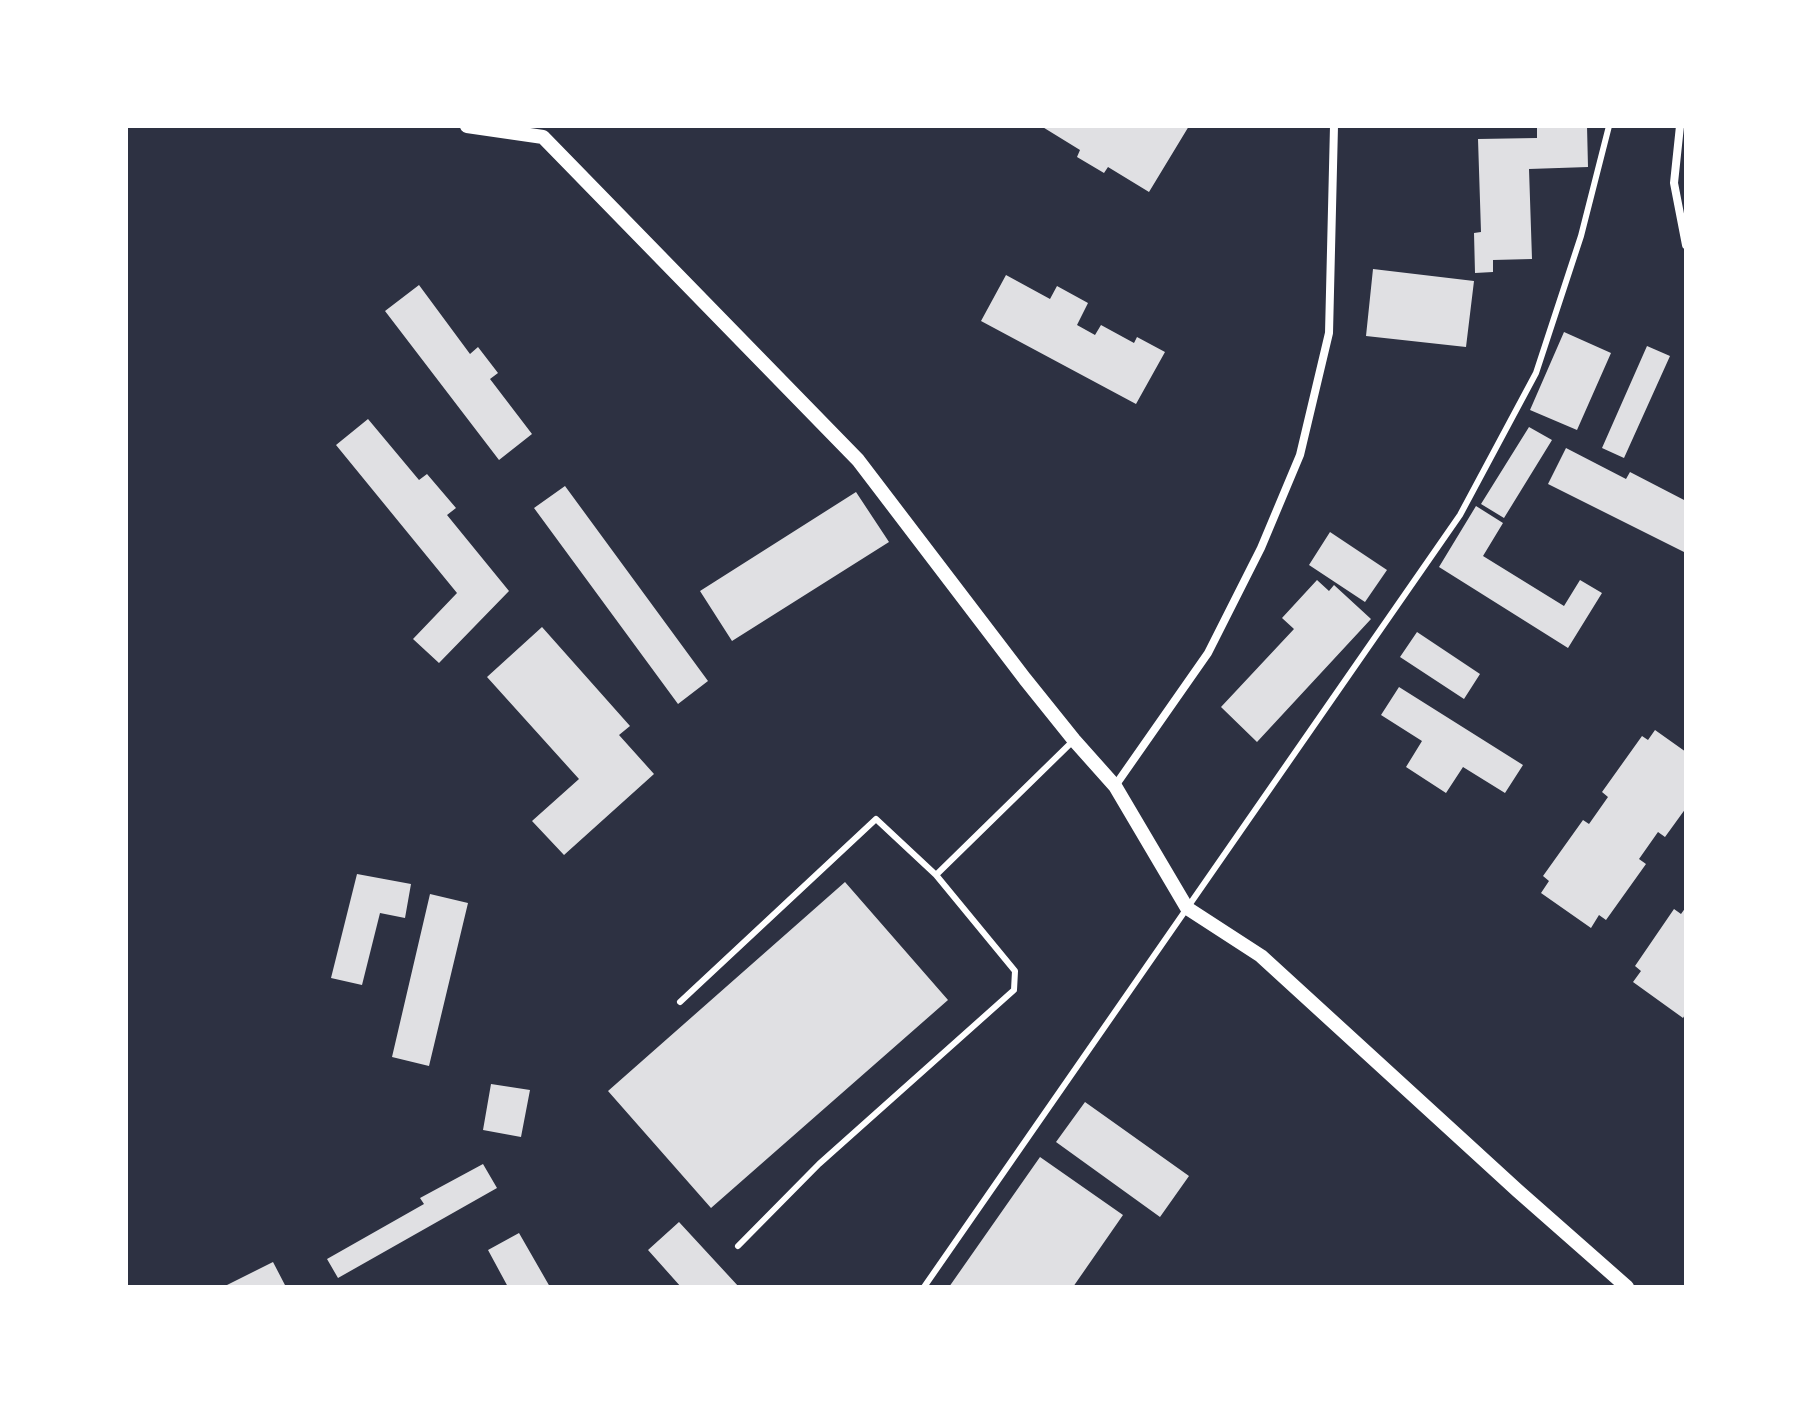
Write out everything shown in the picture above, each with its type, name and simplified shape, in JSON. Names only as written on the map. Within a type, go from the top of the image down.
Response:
[{"type":"street","points":[[467,126],[538,131],[858,460],[1025,679],[1115,786],[1187,908],[1261,956],[1627,1287]]},
{"type":"street","points":[[1115,786],[1208,653],[1261,548],[1300,455],[1329,333],[1334,126]]},
{"type":"street","points":[[1680,126],[1674,183],[1686,245]]},
{"type":"lane","points":[[924,1287],[1467,502],[1536,373],[1581,236],[1609,126]]},
{"type":"lane","points":[[936,875],[1074,740]]},
{"type":"lane","points":[[680,1002],[876,819],[936,875],[1015,971],[1014,990],[819,1164],[738,1246]]},
{"type":"building","points":[[1041,126],[1189,126],[1149,192],[1108,167],[1104,173],[1077,157],[1080,150]]},
{"type":"building","points":[[1537,126],[1587,126],[1588,167],[1529,169],[1532,259],[1493,260],[1493,272],[1475,273],[1474,233],[1481,232],[1478,139],[1537,138]]},
{"type":"building","points":[[1373,269],[1474,281],[1466,347],[1366,336]]},
{"type":"building","points":[[1006,275],[1050,299],[1057,286],[1088,303],[1077,325],[1095,335],[1101,325],[1134,343],[1137,337],[1165,352],[1136,404],[981,321]]},
{"type":"building","points":[[419,285],[470,354],[478,347],[498,373],[490,379],[532,434],[499,460],[385,311]]},
{"type":"building","points":[[1564,332],[1611,353],[1577,430],[1530,410]]},
{"type":"building","points":[[1647,346],[1670,356],[1624,458],[1602,448]]},
{"type":"building","points":[[368,419],[419,480],[427,474],[456,508],[447,515],[509,591],[439,663],[413,639],[457,593],[336,445]]},
{"type":"building","points":[[1529,427],[1552,440],[1504,518],[1481,504]]},
{"type":"building","points":[[1566,448],[1626,479],[1630,472],[1686,501],[1686,553],[1548,484]]},
{"type":"building","points":[[565,486],[708,681],[678,704],[534,508]]},
{"type":"building","points":[[856,492],[889,542],[732,641],[700,591]]},
{"type":"building","points":[[1476,506],[1503,523],[1483,556],[1564,606],[1580,580],[1602,593],[1568,648],[1439,567]]},
{"type":"building","points":[[1330,532],[1387,570],[1365,602],[1309,565]]},
{"type":"building","points":[[1317,580],[1329,591],[1334,585],[1371,619],[1257,742],[1221,707],[1294,629],[1282,618]]},
{"type":"building","points":[[542,627],[630,726],[619,735],[654,774],[564,855],[532,821],[579,779],[487,677]]},
{"type":"building","points":[[1417,632],[1480,674],[1464,699],[1400,657]]},
{"type":"building","points":[[1399,687],[1523,765],[1505,793],[1463,767],[1446,793],[1406,767],[1422,741],[1381,715]]},
{"type":"building","points":[[1655,730],[1686,752],[1686,808],[1665,837],[1658,832],[1639,859],[1646,864],[1606,920],[1599,915],[1591,928],[1541,893],[1549,881],[1543,876],[1583,820],[1589,824],[1608,797],[1602,792],[1642,736],[1648,740]]},
{"type":"building","points":[[357,874],[411,884],[405,918],[380,913],[362,985],[331,978]]},
{"type":"building","points":[[845,882],[948,1000],[711,1208],[608,1091]]},
{"type":"building","points":[[430,894],[468,903],[429,1066],[392,1057]]},
{"type":"building","points":[[1686,907],[1686,1013],[1683,1018],[1633,982],[1641,971],[1635,966],[1674,909],[1681,914]]},
{"type":"building","points":[[491,1084],[530,1090],[521,1137],[483,1130]]},
{"type":"building","points":[[1085,1102],[1189,1176],[1160,1217],[1056,1142]]},
{"type":"building","points":[[1040,1157],[1123,1215],[1073,1287],[949,1287]]},
{"type":"building","points":[[483,1164],[497,1188],[338,1278],[327,1259],[424,1204],[420,1198]]},
{"type":"building","points":[[679,1222],[739,1287],[681,1287],[648,1250]]},
{"type":"building","points":[[519,1233],[550,1287],[508,1287],[488,1250]]},
{"type":"building","points":[[273,1262],[286,1287],[223,1287]]}]
